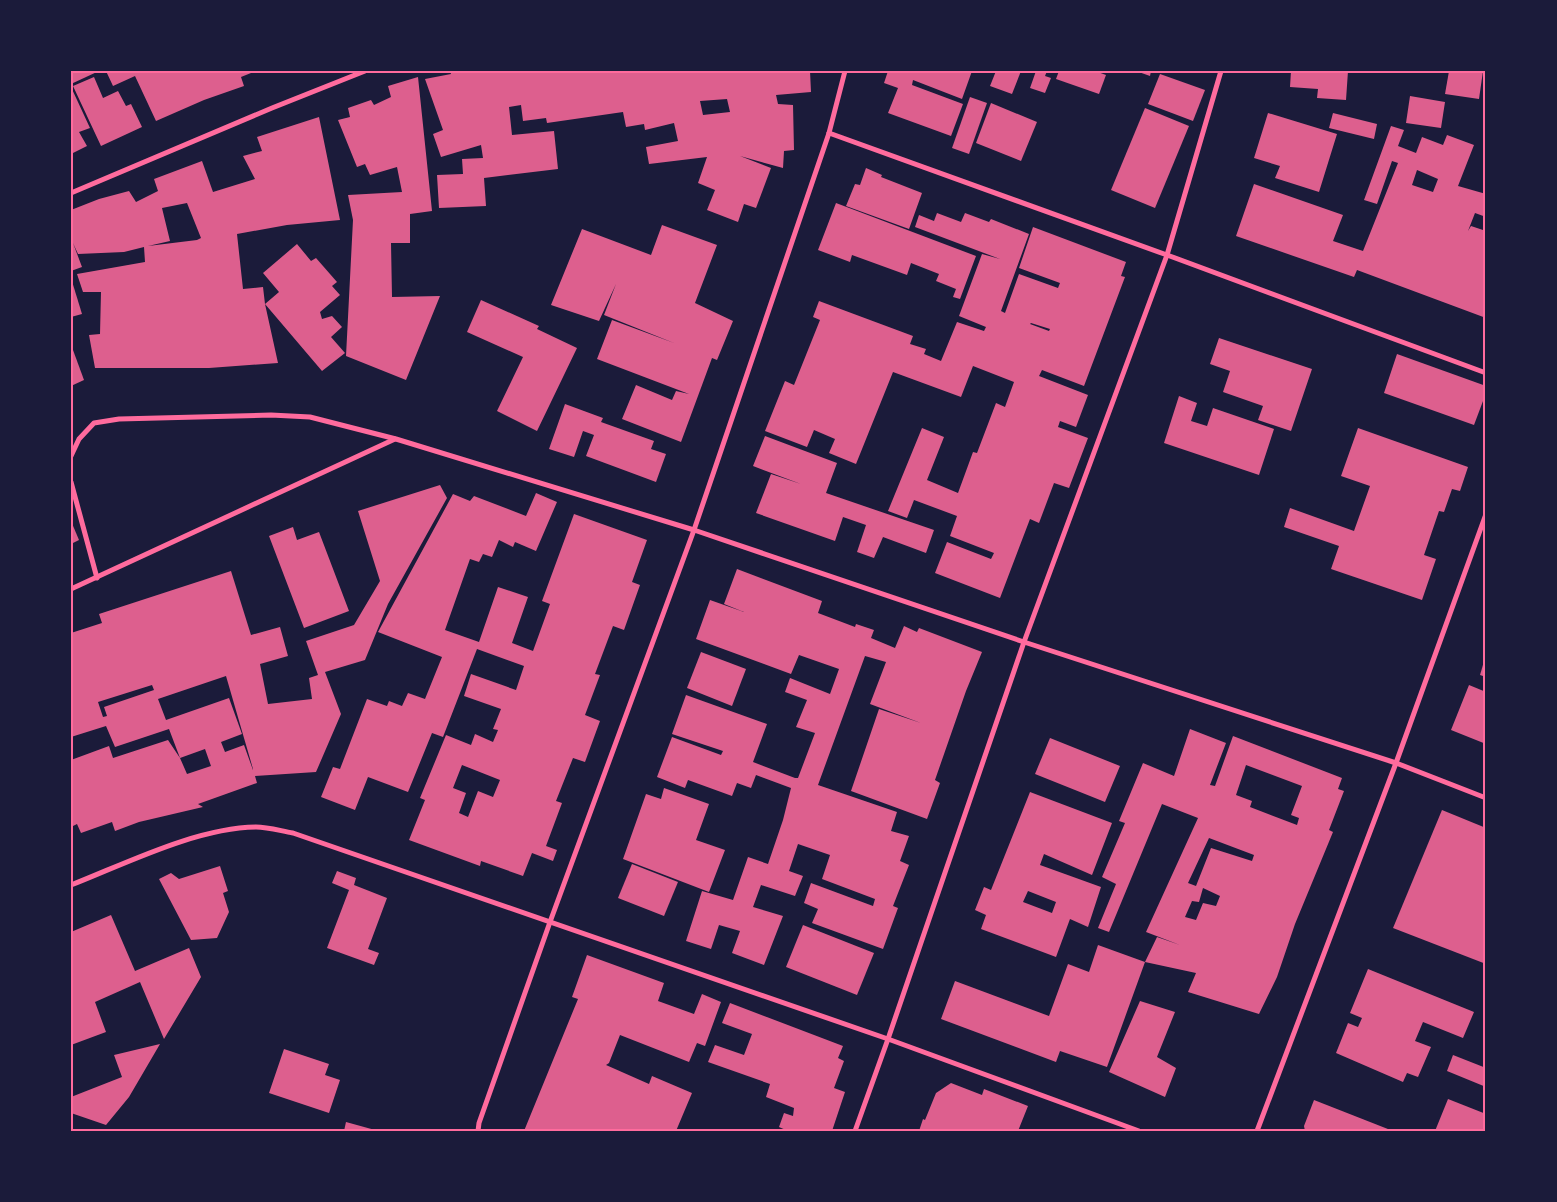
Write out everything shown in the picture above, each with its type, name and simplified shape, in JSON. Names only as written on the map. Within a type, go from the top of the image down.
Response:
[{"type":"street","points":[[71,193],[365,71]]},
{"type":"street","points":[[478,1131],[479,1123],[550,922],[694,530],[829,133],[845,71]]},
{"type":"street","points":[[855,1131],[1024,642],[1167,255],[1220,71]]},
{"type":"street","points":[[829,133],[1486,373]]},
{"type":"street","points":[[71,456],[79,439],[94,423],[119,419],[271,414],[310,417],[396,439],[694,530],[1024,642],[1396,763],[1486,798]]},
{"type":"street","points":[[71,589],[396,439]]},
{"type":"street","points":[[71,482],[97,578]]},
{"type":"street","points":[[1257,1131],[1396,763],[1486,514]]},
{"type":"street","points":[[71,886],[181,842],[226,831],[257,827],[294,833],[888,1039],[1139,1131]]},
{"type":"building","points":[[71,71],[99,71],[71,84]]},
{"type":"building","points":[[106,71],[256,71],[241,77],[244,86],[204,100],[156,121],[135,76],[113,86]]},
{"type":"building","points":[[450,71],[810,71],[811,92],[776,95],[778,104],[793,105],[794,150],[784,151],[783,168],[740,156],[771,168],[756,208],[744,204],[738,222],[707,210],[715,190],[698,183],[707,157],[649,164],[646,147],[678,141],[674,123],[645,130],[644,124],[626,127],[623,112],[547,123],[546,118],[523,121],[521,105],[509,107],[512,135],[554,131],[558,169],[484,178],[486,206],[439,208],[437,175],[463,174],[462,159],[483,158],[481,145],[441,157],[433,134],[443,130],[425,79],[451,74]],"holes":[[[727,99],[730,112],[703,115],[700,101]]]},
{"type":"building","points":[[888,71],[972,71],[962,99],[913,80],[912,85],[963,104],[951,136],[888,113],[898,88],[884,83]]},
{"type":"building","points":[[996,71],[1021,71],[1012,94],[990,86]]},
{"type":"building","points":[[1036,71],[1047,71],[1045,76],[1051,78],[1045,93],[1030,88]]},
{"type":"building","points":[[1059,71],[1095,71],[1106,75],[1099,94],[1056,79]]},
{"type":"building","points":[[1136,71],[1151,71],[1150,76]]},
{"type":"building","points":[[1291,71],[1348,71],[1346,100],[1317,98],[1318,89],[1290,87]]},
{"type":"building","points":[[1449,71],[1483,71],[1479,99],[1445,94]]},
{"type":"building","points":[[1160,74],[1205,90],[1193,121],[1148,104]]},
{"type":"building","points":[[94,77],[103,98],[118,91],[126,106],[131,104],[142,127],[101,146],[73,86]]},
{"type":"building","points":[[418,77],[432,211],[410,214],[410,243],[391,243],[392,297],[440,296],[406,380],[346,356],[353,220],[348,195],[402,192],[397,167],[370,175],[365,164],[357,167],[338,120],[350,117],[348,108],[371,100],[374,105],[391,97],[388,86]]},
{"type":"building","points":[[71,87],[90,128],[79,132],[87,146],[71,154]]},
{"type":"building","points":[[1410,96],[1445,102],[1441,128],[1406,123]]},
{"type":"building","points":[[970,97],[987,103],[969,154],[952,148]]},
{"type":"building","points":[[991,103],[1037,122],[1021,161],[976,143]]},
{"type":"building","points":[[1145,108],[1189,126],[1155,208],[1111,190]]},
{"type":"building","points":[[1268,113],[1337,134],[1319,192],[1275,178],[1280,166],[1254,158]]},
{"type":"building","points":[[1333,113],[1377,124],[1374,139],[1329,128]]},
{"type":"building","points":[[319,117],[340,220],[287,225],[237,234],[243,289],[263,287],[278,363],[209,368],[95,368],[89,335],[100,334],[101,292],[83,292],[77,274],[145,262],[144,247],[124,252],[78,254],[73,243],[82,267],[71,271],[71,210],[99,199],[129,191],[136,202],[158,191],[154,179],[202,161],[213,192],[255,179],[243,156],[262,151],[257,137]],"holes":[[[187,203],[201,238],[197,240],[148,246],[170,241],[162,208]]]},
{"type":"building","points":[[1391,126],[1404,130],[1398,146],[1416,153],[1422,137],[1443,145],[1447,135],[1474,145],[1458,186],[1486,194],[1486,217],[1475,213],[1468,231],[1471,226],[1486,231],[1486,318],[1357,270],[1354,277],[1236,236],[1254,184],[1343,215],[1333,241],[1363,251],[1398,163],[1392,161],[1377,204],[1364,200]],"holes":[[[1417,170],[1438,179],[1433,192],[1412,185]]]},
{"type":"building","points":[[866,168],[882,175],[881,177],[922,193],[909,229],[846,206],[855,184],[860,185]]},
{"type":"building","points":[[836,203],[976,256],[960,299],[953,297],[956,289],[936,281],[939,274],[911,263],[907,275],[852,255],[850,262],[818,250]]},
{"type":"building","points":[[937,213],[961,222],[965,213],[989,222],[991,219],[1029,234],[1001,311],[1005,313],[1019,274],[1058,288],[1060,283],[1019,268],[1033,227],[1126,262],[1121,276],[1125,277],[1084,386],[1042,370],[1039,376],[1088,395],[1076,427],[1060,421],[1058,427],[1088,438],[1069,488],[1054,483],[1039,523],[1030,519],[1000,598],[935,573],[947,542],[991,559],[994,553],[950,536],[957,516],[914,500],[907,518],[888,511],[922,428],[944,437],[927,480],[958,493],[973,452],[977,453],[996,403],[1005,407],[1014,382],[973,366],[961,397],[893,372],[856,464],[829,453],[835,439],[814,430],[807,447],[765,431],[785,381],[794,385],[820,320],[813,317],[819,301],[913,336],[910,344],[926,349],[924,354],[941,361],[957,322],[984,331],[986,327],[959,316],[982,254],[1000,259],[915,227],[919,215],[934,221]],"holes":[[[1031,323],[1050,329],[1049,331],[1030,324]]]},
{"type":"building","points":[[662,225],[717,245],[695,303],[733,321],[717,360],[712,358],[681,442],[622,419],[636,385],[672,400],[676,391],[689,394],[597,359],[612,320],[674,343],[604,315],[616,284],[599,321],[551,305],[582,229],[651,255]]},
{"type":"building","points":[[297,244],[311,261],[316,258],[337,282],[332,286],[340,295],[320,312],[322,319],[332,316],[342,327],[331,337],[345,353],[322,371],[265,304],[279,292],[263,273]]},
{"type":"building","points":[[71,278],[82,314],[71,317]]},
{"type":"building","points":[[481,300],[539,326],[537,329],[577,348],[537,431],[497,411],[523,357],[467,332]]},
{"type":"building","points":[[1219,338],[1312,369],[1291,431],[1258,420],[1263,406],[1223,392],[1230,371],[1210,364]]},
{"type":"building","points":[[73,350],[84,380],[71,386],[71,351]]},
{"type":"building","points":[[1397,354],[1486,386],[1486,393],[1474,425],[1384,393]]},
{"type":"building","points":[[1179,396],[1197,403],[1191,421],[1207,426],[1213,408],[1274,429],[1259,475],[1164,443]]},
{"type":"building","points":[[565,404],[603,418],[601,422],[654,441],[651,449],[666,454],[656,482],[586,456],[594,435],[583,431],[574,457],[549,449]]},
{"type":"building","points":[[1358,428],[1468,467],[1460,491],[1452,489],[1444,512],[1439,511],[1424,555],[1436,559],[1422,600],[1331,569],[1339,546],[1284,527],[1290,508],[1354,531],[1370,486],[1341,476]]},
{"type":"building","points":[[765,436],[837,463],[826,493],[934,530],[926,553],[883,537],[874,558],[857,552],[866,525],[843,517],[835,541],[756,513],[771,474],[801,484],[753,466]]},
{"type":"building","points":[[440,485],[447,498],[388,604],[365,660],[325,672],[341,714],[316,772],[255,776],[257,783],[198,804],[203,807],[139,822],[115,831],[112,822],[81,833],[77,824],[71,827],[71,760],[109,746],[113,758],[168,740],[180,758],[169,729],[115,747],[106,726],[71,737],[71,633],[102,623],[99,614],[231,571],[251,635],[280,627],[288,656],[260,664],[268,704],[312,699],[309,678],[318,675],[306,641],[354,625],[380,581],[358,511]],"holes":[[[226,676],[253,769],[253,770],[244,745],[225,752],[221,742],[242,734],[229,698],[166,720],[158,699]],[[152,685],[154,690],[104,707],[107,716],[103,717],[98,702]],[[205,749],[211,766],[187,774],[180,758]]]},
{"type":"building","points":[[536,493],[557,502],[536,551],[515,542],[513,547],[499,540],[492,557],[483,554],[479,562],[470,559],[445,630],[479,642],[498,587],[528,597],[512,643],[533,651],[550,604],[542,601],[574,514],[647,540],[632,582],[640,585],[624,630],[613,626],[595,674],[600,675],[585,715],[600,721],[585,762],[573,758],[556,801],[562,803],[546,846],[557,850],[553,861],[532,853],[523,876],[481,861],[480,866],[409,840],[425,800],[420,798],[446,735],[471,745],[475,734],[493,742],[498,730],[493,729],[501,709],[464,696],[471,674],[516,690],[524,666],[477,649],[443,737],[432,733],[408,792],[368,777],[355,810],[321,797],[333,767],[340,769],[367,699],[387,706],[389,701],[402,706],[408,693],[425,699],[442,657],[378,632],[453,494],[470,501],[474,496],[526,516]],"holes":[[[462,765],[500,780],[493,797],[478,791],[468,817],[459,813],[466,793],[453,788]]]},
{"type":"building","points":[[71,521],[79,540],[71,544]]},
{"type":"building","points":[[293,527],[297,540],[319,532],[349,611],[304,628],[269,536]]},
{"type":"building","points":[[737,569],[822,601],[818,613],[855,627],[856,624],[874,630],[871,638],[895,648],[904,626],[917,632],[919,628],[982,652],[966,691],[935,780],[940,783],[927,819],[851,791],[879,709],[921,723],[870,704],[886,662],[865,656],[818,785],[897,812],[891,831],[909,836],[900,861],[909,865],[893,906],[898,908],[883,949],[812,923],[818,909],[804,903],[811,883],[873,906],[875,899],[822,879],[830,855],[798,844],[789,871],[803,876],[795,896],[761,885],[753,907],[783,916],[764,965],[732,953],[740,931],[719,925],[711,949],[686,941],[702,891],[733,900],[748,857],[768,864],[783,820],[791,788],[756,775],[751,788],[737,783],[732,796],[688,780],[685,788],[657,777],[672,737],[721,755],[723,751],[672,734],[686,695],[767,724],[753,762],[798,778],[815,733],[796,727],[807,700],[785,692],[790,678],[830,694],[839,669],[799,655],[791,674],[696,639],[710,600],[744,612],[724,604]]},
{"type":"building","points":[[701,652],[746,669],[732,706],[687,688]]},
{"type":"building","points":[[1486,658],[1486,677],[1480,675]]},
{"type":"building","points":[[1469,685],[1486,692],[1486,744],[1451,730]]},
{"type":"building","points":[[1190,729],[1226,743],[1210,785],[1215,786],[1233,736],[1342,778],[1338,789],[1344,791],[1329,830],[1333,832],[1295,924],[1277,977],[1259,1014],[1188,992],[1196,973],[1145,962],[1157,937],[1180,945],[1146,932],[1198,818],[1162,804],[1109,932],[1098,928],[1116,884],[1102,877],[1125,823],[1119,821],[1143,763],[1174,776]],"holes":[[[1246,765],[1302,786],[1291,815],[1299,818],[1297,825],[1250,807],[1252,801],[1236,795]],[[1209,838],[1254,855],[1252,861],[1211,848],[1196,886],[1188,883]],[[1203,888],[1220,896],[1216,906],[1203,903],[1196,920],[1185,917],[1192,901],[1199,902]]]},
{"type":"building","points":[[1050,738],[1120,766],[1105,802],[1035,774]]},
{"type":"building","points":[[664,788],[709,804],[696,840],[725,850],[709,892],[623,859],[646,794],[661,799]]},
{"type":"building","points":[[1030,792],[1112,823],[1092,875],[1044,854],[1040,865],[1101,887],[1088,927],[1070,919],[1056,957],[981,929],[986,915],[975,910],[984,887],[991,890]],"holes":[[[1028,891],[1056,902],[1052,913],[1023,902]]]},
{"type":"building","points":[[1442,810],[1486,828],[1486,964],[1393,928]]},
{"type":"building","points":[[632,864],[678,882],[664,916],[618,898]]},
{"type":"building","points":[[220,866],[228,891],[223,893],[229,912],[217,938],[191,940],[159,879],[171,873],[179,879]]},
{"type":"building","points":[[337,871],[356,878],[354,885],[387,898],[368,949],[379,953],[374,965],[327,948],[349,890],[332,883]]},
{"type":"building","points":[[111,915],[135,971],[189,948],[201,977],[164,1039],[140,982],[95,1002],[106,1032],[71,1045],[71,932]]},
{"type":"building","points":[[803,925],[874,953],[857,995],[786,967]]},
{"type":"building","points":[[1098,945],[1145,962],[1107,1067],[1060,1051],[1056,1062],[941,1019],[955,981],[1049,1016],[1068,964],[1089,972]]},
{"type":"building","points":[[587,955],[664,983],[658,1001],[694,1014],[702,994],[721,1002],[705,1046],[697,1043],[689,1062],[620,1035],[609,1063],[606,1065],[649,1084],[652,1076],[692,1093],[676,1131],[524,1131],[578,999],[572,997]]},
{"type":"building","points":[[1368,969],[1474,1012],[1463,1038],[1423,1022],[1415,1041],[1431,1047],[1418,1077],[1407,1073],[1403,1082],[1336,1053],[1348,1023],[1358,1027],[1362,1018],[1350,1013]]},
{"type":"building","points":[[1140,1001],[1175,1012],[1157,1057],[1176,1068],[1165,1097],[1109,1072]]},
{"type":"building","points":[[730,1003],[843,1046],[838,1058],[844,1061],[834,1088],[845,1092],[832,1131],[788,1131],[779,1127],[784,1113],[793,1116],[794,1108],[766,1097],[770,1084],[708,1062],[715,1045],[744,1055],[752,1034],[722,1023]]},
{"type":"building","points":[[160,1044],[129,1097],[106,1125],[71,1113],[71,1097],[122,1077],[114,1055]]},
{"type":"building","points":[[284,1049],[329,1064],[325,1075],[340,1080],[329,1113],[269,1093]]},
{"type":"building","points":[[1453,1055],[1486,1068],[1486,1087],[1447,1071]]},
{"type":"building","points":[[951,1083],[982,1095],[984,1089],[1028,1106],[1018,1131],[919,1131],[936,1093]]},
{"type":"building","points":[[1448,1099],[1486,1114],[1486,1131],[1435,1131]]},
{"type":"building","points":[[1314,1100],[1393,1131],[1305,1131],[1304,1126]]},
{"type":"building","points":[[346,1122],[375,1130],[375,1131],[344,1131]]}]
